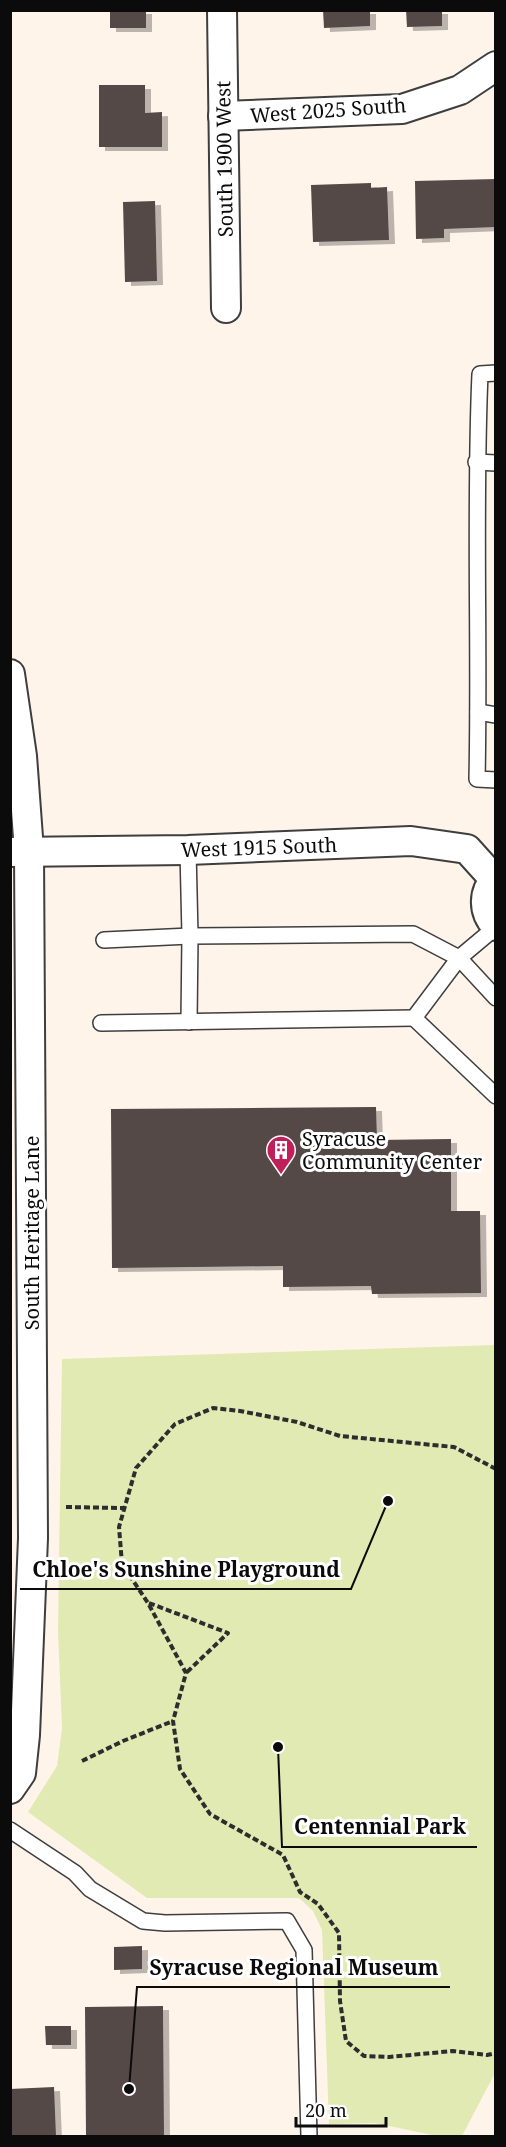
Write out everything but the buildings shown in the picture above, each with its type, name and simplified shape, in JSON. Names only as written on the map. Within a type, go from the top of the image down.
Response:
[{"type":"street","name":"South 1900 West","points":[[222,10],[226,308]]},
{"type":"street","name":"West 2025 South","points":[[224,116],[402,109],[460,90],[495,66]]},
{"type":"street","name":"South Heritage Lane","points":[[10,674],[22,756],[20,851],[22,1538],[25,1735],[21,1773],[10,1790]]},
{"type":"street","name":"West 1915 South","points":[[20,851],[188,850],[411,841],[467,849],[495,878]]},
{"type":"street","points":[[495,878],[488,888],[485,899],[486,911],[495,926]]},
{"type":"lane","points":[[495,374],[480,374],[476,462],[477,779],[495,780]]},
{"type":"lane","points":[[476,462],[495,463]]},
{"type":"lane","points":[[478,712],[495,715]]},
{"type":"lane","points":[[188,850],[189,1022]]},
{"type":"lane","points":[[414,1017],[459,958],[495,926]]},
{"type":"lane","points":[[104,940],[190,936],[412,934],[459,958],[495,998]]},
{"type":"lane","points":[[101,1023],[414,1017],[495,1096]]},
{"type":"lane","points":[[10,1830],[75,1873],[90,1889],[143,1921],[165,1923],[287,1921],[303,1950],[309,2136]]},
{"type":"path","points":[[186,1674],[148,1603],[122,1564],[119,1527],[136,1468],[175,1424],[213,1408],[240,1411],[297,1422],[340,1436],[454,1447],[495,1469]]},
{"type":"path","points":[[66,1507],[123,1508]]},
{"type":"path","points":[[148,1603],[228,1633],[186,1674],[173,1721],[180,1769],[210,1814],[283,1855],[300,1892],[318,1904],[339,1933],[340,2001],[346,2041],[364,2056],[389,2057],[434,2052],[487,2055],[495,2053]]},
{"type":"path","points":[[82,1761],[123,1741],[173,1721]]},
{"type":"green space","points":[[495,1345],[495,2073],[462,2136],[437,2136],[375,2123],[329,2124],[322,1930],[313,1911],[299,1898],[147,1898],[28,1812],[57,1766],[62,1728],[58,1631],[62,1359]]},
{"type":"place","name":"Syracuse Community Center","points":[[281,1176]]},
{"type":"place","name":"Chloe's Sunshine Playground","points":[[388,1501]]},
{"type":"place","name":"Centennial Park","points":[[278,1747]]},
{"type":"place","name":"Syracuse Regional Museum","points":[[129,2089]]}]
